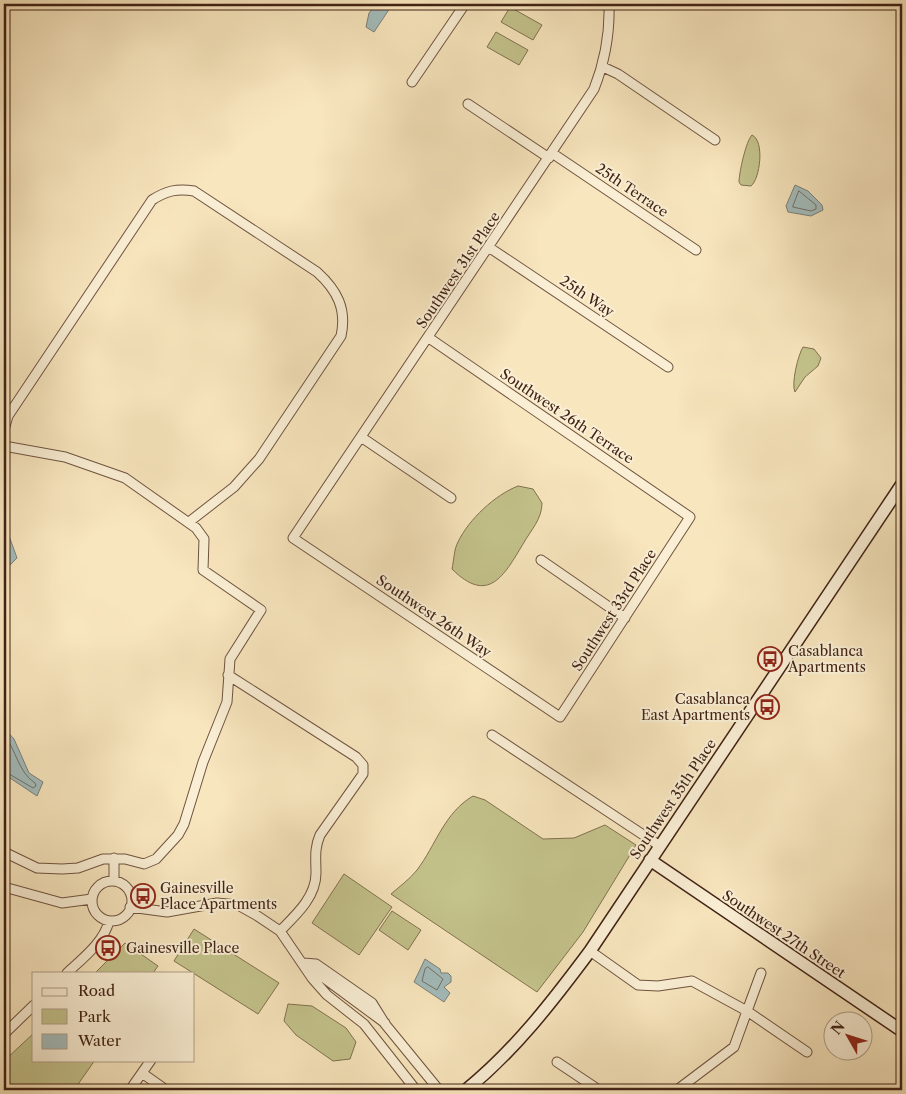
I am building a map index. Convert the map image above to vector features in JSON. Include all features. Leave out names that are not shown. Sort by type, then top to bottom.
[{"type":"street","points":[[412,82],[465,4]]},
{"type":"street","name":"Southwest 31st Place","points":[[293,538],[490,248],[594,89],[603,68],[610,30],[609,4]]},
{"type":"street","points":[[603,68],[618,74],[715,140]]},
{"type":"street","name":"25th Terrace","points":[[468,104],[696,250]]},
{"type":"street","points":[[4,430],[8,416],[152,200],[165,192],[181,189],[194,190],[317,272],[332,286],[344,322],[341,336],[260,459],[234,486],[189,522]]},
{"type":"street","name":"25th Way","points":[[490,248],[668,367]]},
{"type":"street","name":"Southwest 26th Terrace","points":[[429,338],[690,517]]},
{"type":"street","points":[[361,437],[451,498]]},
{"type":"street","points":[[4,446],[65,457],[125,478],[196,528],[204,539],[203,570],[261,610],[230,659],[227,702],[203,762],[184,824],[178,835],[156,859],[144,864],[114,858],[103,859],[78,868],[37,868],[4,852]]},
{"type":"street","name":"Southwest 35th Place","points":[[466,1090],[509,1052],[528,1031],[590,951],[902,484]]},
{"type":"street","name":"Southwest 33rd Place","points":[[560,718],[690,517]]},
{"type":"street","name":"Southwest 26th Way","points":[[293,538],[560,718]]},
{"type":"street","points":[[541,560],[625,618]]},
{"type":"street","points":[[228,675],[356,757],[362,765],[363,774],[320,835],[316,846],[316,874],[312,892],[280,932]]},
{"type":"street","points":[[492,735],[660,846]]},
{"type":"street","points":[[114,858],[114,881]]},
{"type":"street","name":"Southwest 27th Street","points":[[650,860],[902,1031]]},
{"type":"street","points":[[114,881],[126,888],[130,894],[130,907],[123,918],[109,920],[95,912],[92,899],[96,890],[101,885],[114,881]]},
{"type":"street","points":[[4,887],[62,903],[92,899]]},
{"type":"street","points":[[130,907],[167,912],[217,903],[238,905],[280,932],[312,978],[345,1010],[364,1024],[416,1090]]},
{"type":"street","points":[[68,972],[105,933],[109,920]]},
{"type":"street","points":[[590,951],[638,985],[658,986],[692,981],[747,1011],[807,1052]]},
{"type":"street","points":[[303,963],[385,1024]]},
{"type":"street","points":[[303,963],[316,964],[372,1003],[385,1024],[439,1090]]},
{"type":"street","points":[[677,1090],[687,1087],[734,1047],[761,973]]},
{"type":"street","points":[[345,1010],[354,1000]]},
{"type":"street","points":[[4,1034],[32,1007]]},
{"type":"street","points":[[130,1090],[150,1062]]},
{"type":"street","points":[[557,1062],[592,1089]]},
{"type":"street","points":[[142,1073],[166,1090]]},
{"type":"green space","points":[[510,7],[542,25],[533,40],[501,22]]},
{"type":"green space","points":[[496,32],[528,50],[519,65],[487,47]]},
{"type":"green space","points":[[752,135],[759,145],[759,168],[751,186],[741,185],[739,182],[742,165],[747,144]]},
{"type":"green space","points":[[803,347],[814,349],[821,358],[818,366],[805,377],[795,392],[796,369]]},
{"type":"green space","points":[[518,486],[533,489],[542,503],[542,509],[536,524],[509,566],[494,582],[476,585],[465,580],[452,569],[456,548],[463,533],[476,517],[500,495]]},
{"type":"green space","points":[[473,796],[485,800],[543,839],[574,838],[605,825],[636,845],[583,932],[537,992],[391,894],[417,870],[448,820],[463,803]]},
{"type":"green space","points":[[344,874],[392,907],[359,955],[312,923]]},
{"type":"green space","points":[[392,911],[421,930],[408,950],[379,930]]},
{"type":"green space","points":[[194,929],[279,983],[258,1014],[195,974],[195,972],[191,972],[174,961]]},
{"type":"green space","points":[[125,943],[158,966],[154,972],[96,972]]},
{"type":"green space","points":[[288,1004],[312,1006],[346,1028],[356,1042],[350,1059],[333,1061],[296,1035],[284,1021]]},
{"type":"green space","points":[[32,1035],[32,1062],[94,1062],[74,1090],[4,1090],[4,1061]]},
{"type":"water","points":[[376,4],[384,4],[390,8],[374,32],[366,27],[369,13]]},
{"type":"water","points":[[795,185],[808,191],[822,205],[823,210],[811,216],[788,212],[786,206]]},
{"type":"water","points":[[4,532],[9,536],[17,558],[8,567],[4,565]]},
{"type":"water","points":[[4,728],[14,739],[29,773],[43,782],[37,796],[4,774]]},
{"type":"water","points":[[425,959],[440,969],[441,973],[448,973],[451,976],[451,982],[444,987],[450,993],[444,1002],[414,982]]},
{"type":"place","name":"Casablanca Apartments","points":[[770,659]]},
{"type":"place","name":"Casablanca East Apartments","points":[[767,707]]},
{"type":"place","name":"Gainesville Place Apartments","points":[[143,896]]},
{"type":"place","name":"Gainesville Place","points":[[108,948]]}]
